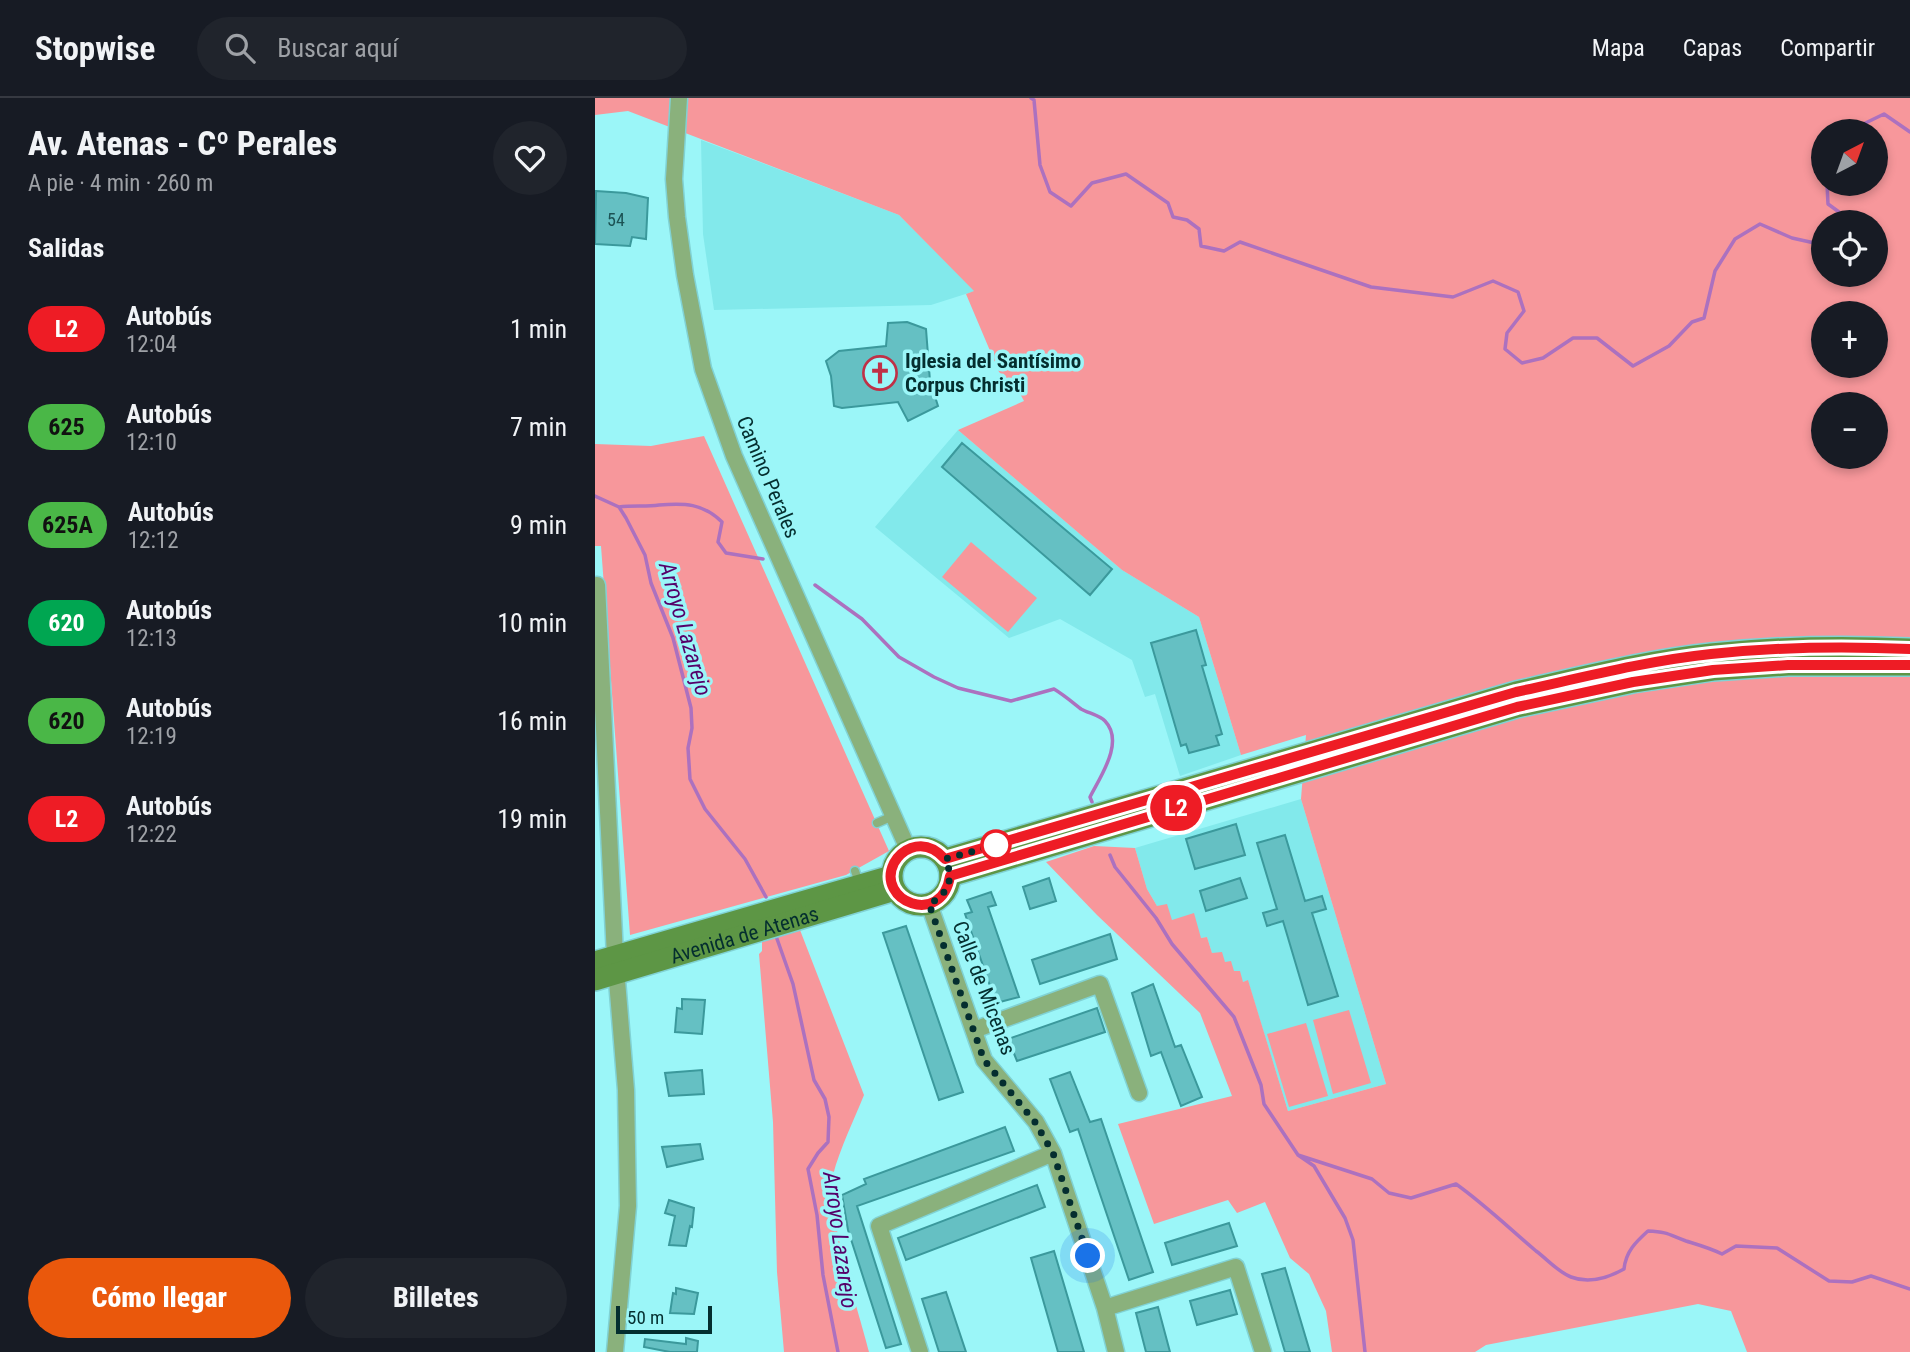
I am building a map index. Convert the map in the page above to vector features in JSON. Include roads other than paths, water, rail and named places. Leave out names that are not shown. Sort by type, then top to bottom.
[{"type":"main road","points":[[948,867],[1516,692],[1612,671],[1710,654],[1862,647],[1910,649]]},
{"type":"main road","points":[[948,867],[1517,707],[1620,685],[1713,670],[1864,664],[1910,665]]},
{"type":"main road","points":[[918,846],[938,852],[948,867],[945,893],[929,904],[906,901],[893,883],[896,860],[908,849],[918,846]]},
{"type":"main road","name":"Avenida de Atenas","points":[[595,980],[609,964],[857,878],[893,883]]},
{"type":"main road","name":"Avenida de Atenas","points":[[609,964],[893,883]]},
{"type":"street","name":"Camino Perales","points":[[680,98],[675,167],[677,218],[703,369],[734,456],[908,849]]},
{"type":"street","points":[[597,585],[609,964],[626,1090],[628,1206],[615,1352]]},
{"type":"street","name":"Calle de Micenas","points":[[929,904],[984,1060],[1035,1122],[1053,1153],[1105,1308],[1116,1352]]},
{"type":"street","points":[[974,1030],[1100,984],[1139,1093]]},
{"type":"street","points":[[920,1352],[879,1226],[1053,1153]]},
{"type":"street","points":[[1105,1308],[1237,1267],[1263,1352]]},
{"type":"lane","points":[[877,823],[893,816]]},
{"type":"waterway","points":[[1031,98],[1034,100],[1040,165],[1050,192],[1071,206],[1092,183],[1126,174],[1168,203],[1173,217],[1187,220],[1199,229],[1201,246],[1224,251],[1240,242],[1371,287],[1453,297],[1493,281],[1518,292],[1524,311],[1507,333],[1505,349],[1522,363],[1543,358],[1573,338],[1597,338],[1633,366],[1669,346],[1692,322],[1704,318],[1715,271],[1735,239],[1760,224],[1792,238],[1811,242]]},
{"type":"waterway","points":[[1874,119],[1884,114],[1910,132]]},
{"type":"waterway","points":[[1828,196],[1828,204],[1836,210]]},
{"type":"waterway","name":"Arroyo Lazarejo","points":[[595,496],[619,507],[626,518],[645,555],[651,583],[673,638],[691,708],[692,728],[688,748],[690,779],[705,809],[745,859],[766,897]]},
{"type":"waterway","points":[[619,507],[677,504],[700,508],[722,522],[718,542],[726,553],[763,559]]},
{"type":"waterway","points":[[815,585],[862,619],[899,657],[934,677],[958,688],[1011,701],[1054,689],[1081,709],[1103,719],[1111,729],[1112,749],[1090,797],[1092,802]]},
{"type":"waterway","points":[[1110,855],[1115,867],[1156,918],[1172,944],[1234,1017],[1261,1085],[1264,1104],[1298,1155],[1314,1166],[1345,1218],[1353,1240],[1365,1352]]},
{"type":"waterway","name":"Arroyo Lazarejo","points":[[776,936],[793,984],[814,1080],[825,1099],[829,1117],[828,1142],[808,1169],[817,1215],[823,1275],[838,1352]]},
{"type":"waterway","points":[[1298,1155],[1372,1179],[1389,1193],[1411,1198],[1456,1184],[1557,1269],[1578,1279],[1598,1279],[1624,1269],[1629,1252],[1648,1231],[1669,1234],[1722,1254],[1736,1246],[1777,1248],[1829,1281],[1852,1282],[1871,1276],[1910,1289]]},
{"type":"place","name":"Iglesia del Santísimo Corpus Christi","points":[[880,373]]}]
